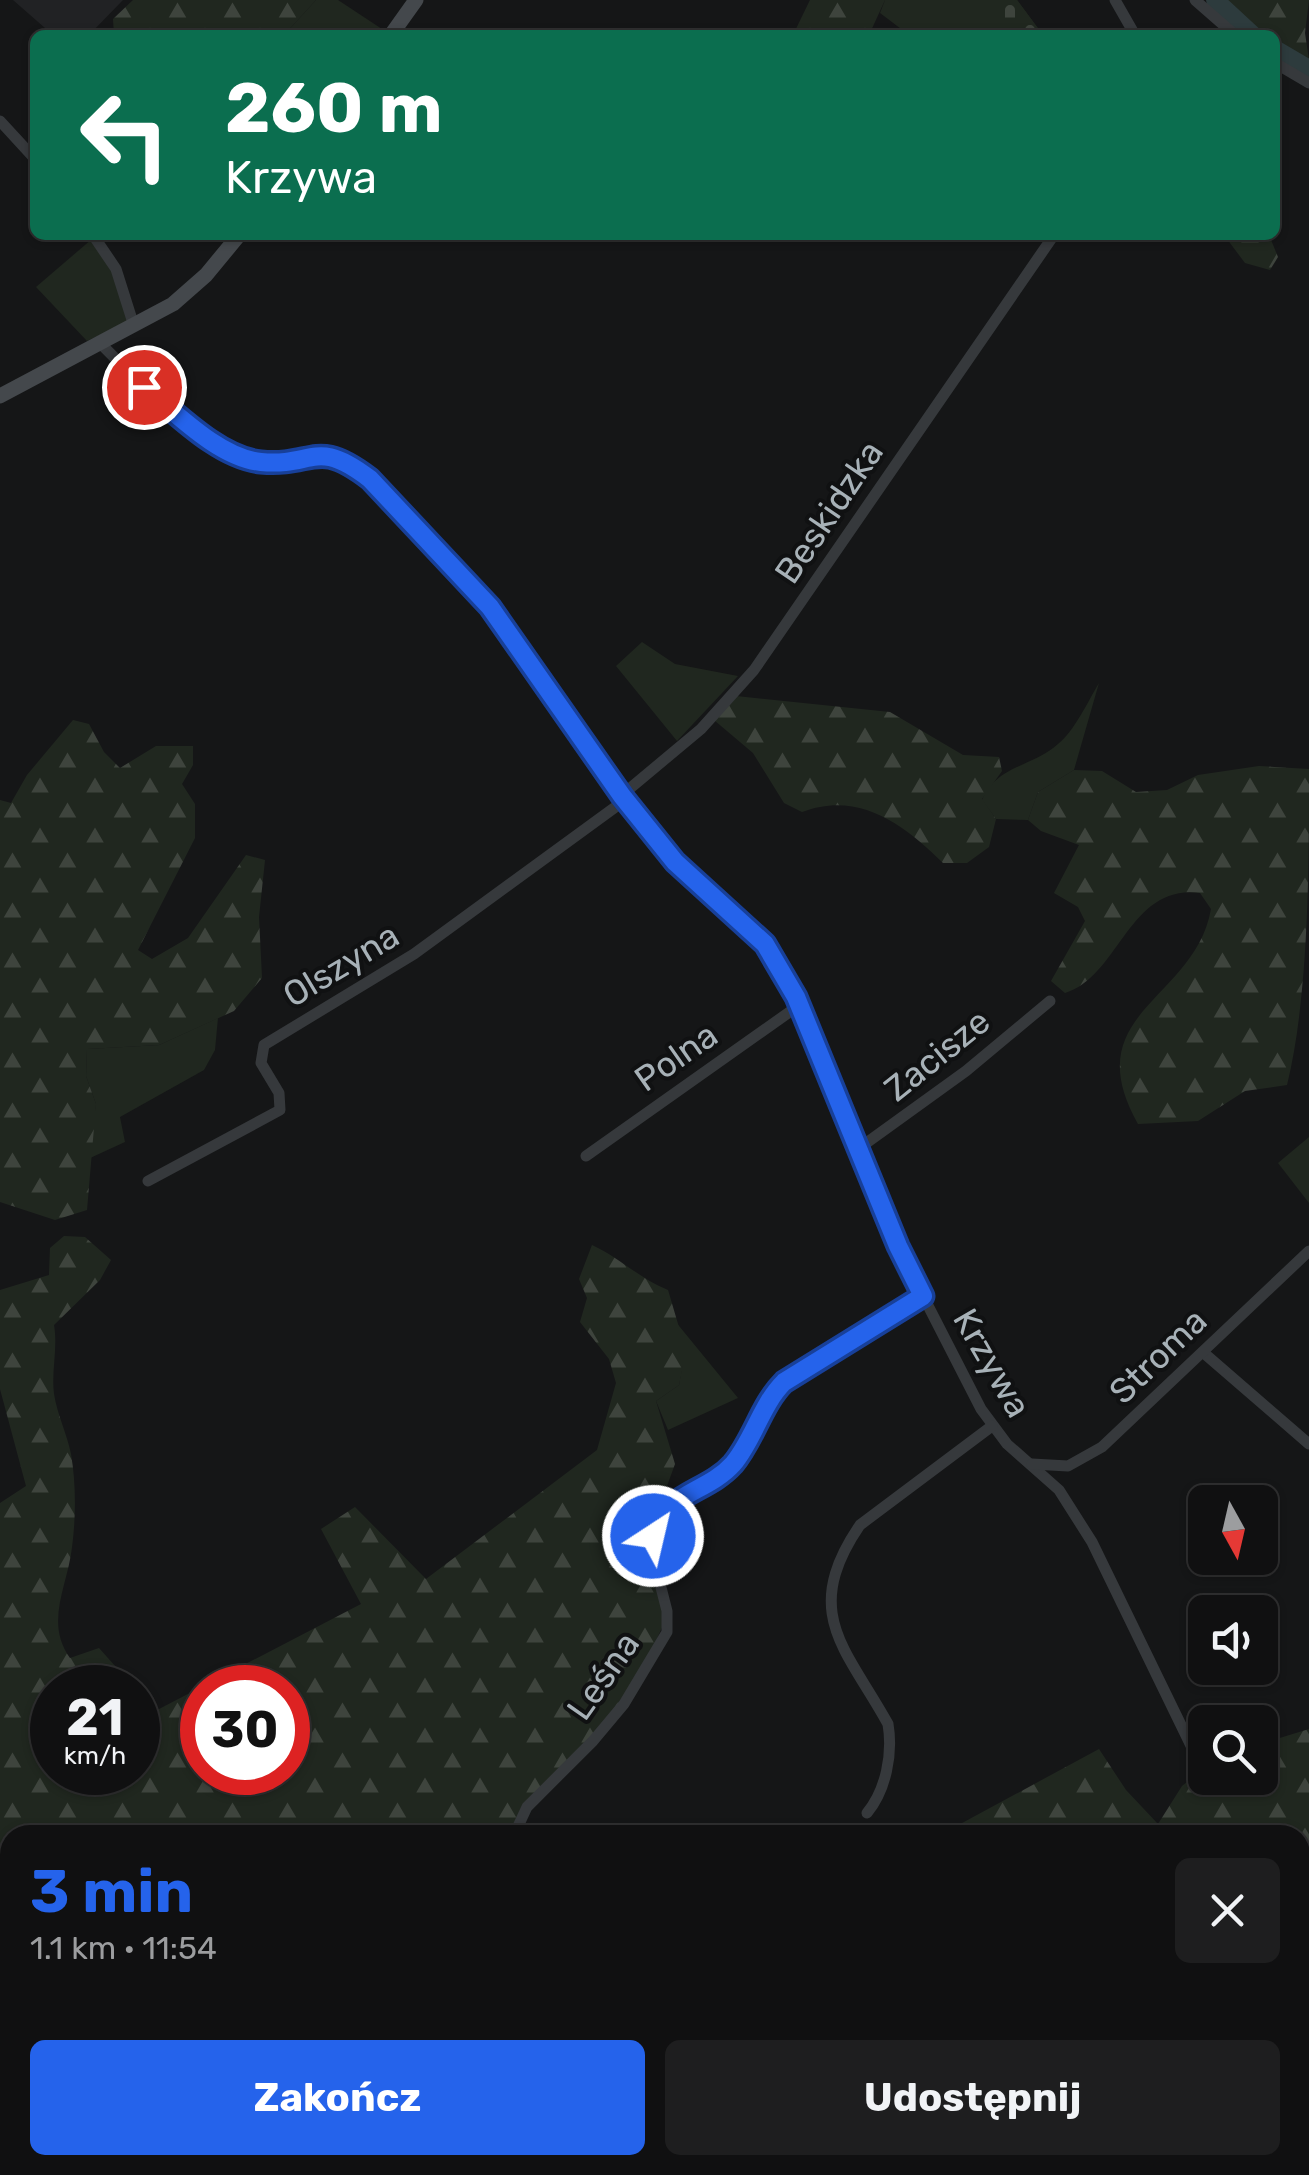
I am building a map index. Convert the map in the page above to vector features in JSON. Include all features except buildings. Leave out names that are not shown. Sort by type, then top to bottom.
[{"type":"street","points":[[395,30],[416,0]]},
{"type":"street","points":[[1115,0],[1131,30]]},
{"type":"street","points":[[1194,0],[1228,30]]},
{"type":"street","points":[[1280,66],[1309,83]]},
{"type":"street","points":[[0,121],[30,154]]},
{"type":"street","points":[[97,240],[116,269],[134,326]]},
{"type":"street","points":[[0,396],[134,326],[195,285],[235,240]]},
{"type":"street","name":"Beskidzka","points":[[624,798],[701,729],[754,670],[1051,240]]},
{"type":"street","name":"Krzywa","points":[[101,344],[192,426],[239,455],[259,462],[327,455],[349,463],[370,479],[490,607],[624,798],[675,862],[765,944],[798,1006],[923,1296],[992,1426],[1059,1490],[1092,1542],[1188,1739]]},
{"type":"street","name":"Olszyna","points":[[148,1181],[280,1110],[280,1093],[261,1063],[264,1045],[414,954],[624,798]]},
{"type":"street","name":"Zacisze","points":[[858,1149],[966,1071],[1050,1001]]},
{"type":"street","name":"Polna","points":[[586,1156],[798,1006]]},
{"type":"street","name":"Stroma","points":[[1059,1490],[1080,1462],[1102,1447],[1205,1354],[1238,1314],[1309,1251]]},
{"type":"street","name":"Leśna","points":[[519,1825],[527,1808],[593,1742],[624,1704],[667,1632],[653,1536],[664,1508],[733,1463],[774,1392],[784,1382],[923,1296]]},
{"type":"street","points":[[1205,1354],[1309,1444]]},
{"type":"street","points":[[866,1814],[878,1800],[891,1740],[888,1724],[838,1643],[830,1621],[831,1601],[848,1543],[860,1525],[992,1426]]},
{"type":"street","points":[[1030,1463],[1055,1468],[1080,1462]]},
{"type":"shaded area","points":[[13,0],[123,0],[94,30],[47,30]]},
{"type":"green space","points":[[133,0],[316,0],[289,30],[114,30],[113,19]]},
{"type":"green space","points":[[316,0],[338,0],[383,30],[289,30]]},
{"type":"green space","points":[[810,0],[885,0],[871,30],[795,30]]},
{"type":"green space","points":[[885,0],[1017,0],[1039,30],[902,30],[880,13]]},
{"type":"green space","points":[[1008,0],[1017,0],[1039,30],[1006,30],[989,17]]},
{"type":"green space","points":[[1224,0],[1309,0],[1305,33],[1309,60],[1280,42],[1280,30],[1257,28]]},
{"type":"green space","points":[[93,240],[112,272],[128,322],[87,341],[36,287]]},
{"type":"green space","points":[[1228,240],[1271,240],[1278,257],[1270,270],[1245,263]]},
{"type":"green space","points":[[642,642],[675,664],[738,676],[677,741],[616,666]]},
{"type":"green space","points":[[1099,683],[1074,770],[1038,792],[1028,820],[996,819],[982,800],[989,788],[1006,773],[1048,752],[1064,738]]},
{"type":"green space","points":[[736,696],[890,712],[963,755],[999,757],[1002,771],[982,799],[996,819],[989,847],[967,863],[943,863],[897,824],[862,808],[823,806],[802,812],[784,803],[753,753],[714,720]]},
{"type":"green space","points":[[73,720],[89,724],[104,752],[120,768],[156,746],[193,746],[193,765],[182,784],[195,804],[195,838],[138,950],[152,959],[188,938],[246,855],[265,860],[259,917],[262,978],[234,1011],[159,1045],[87,1049],[86,1076],[96,1104],[87,1210],[55,1220],[0,1202],[0,800],[11,803],[27,775]]},
{"type":"green space","points":[[1259,766],[1309,769],[1304,972],[1287,1085],[1245,1091],[1198,1121],[1138,1124],[1122,1086],[1121,1056],[1129,1031],[1184,966],[1201,940],[1211,909],[1200,893],[1176,894],[1157,902],[1140,916],[1099,969],[1083,984],[1065,993],[1051,981],[1085,921],[1078,907],[1054,893],[1079,845],[1041,831],[1028,820],[1038,792],[1074,770],[1102,771],[1136,792],[1167,790],[1198,775]]},
{"type":"green space","points":[[218,1018],[215,1050],[204,1070],[120,1117],[125,1142],[88,1159],[96,1104],[86,1076],[87,1049],[159,1045]]},
{"type":"green space","points":[[1309,1137],[1309,1203],[1278,1163]]},
{"type":"green space","points":[[64,1236],[85,1237],[111,1260],[100,1280],[54,1325],[53,1377],[57,1409],[71,1454],[75,1500],[59,1631],[70,1658],[99,1648],[114,1665],[30,1665],[30,1795],[160,1795],[160,1709],[180,1698],[180,1795],[310,1795],[310,1665],[244,1665],[361,1604],[321,1529],[355,1507],[426,1579],[597,1450],[616,1383],[609,1359],[580,1322],[587,1298],[579,1279],[592,1245],[668,1290],[686,1351],[679,1385],[656,1401],[675,1464],[649,1535],[664,1623],[644,1667],[602,1726],[524,1804],[513,1825],[0,1825],[0,1503],[26,1486],[0,1389],[0,1290],[49,1275],[50,1248]]},
{"type":"green space","points":[[675,1321],[738,1398],[668,1430],[656,1401],[679,1385],[685,1351]]},
{"type":"green space","points":[[1309,1729],[1309,1825],[958,1825],[1099,1749],[1126,1790],[1158,1824],[1188,1781],[1188,1795],[1278,1795],[1278,1738]]},
{"type":"waterway","points":[[1215,0],[1248,30]]},
{"type":"waterway","points":[[1280,52],[1309,69]]},
{"type":"route","points":[[144,387],[192,426],[239,455],[259,462],[327,455],[349,463],[370,479],[490,607],[625,800],[696,884],[752,929],[796,997],[845,1122],[923,1296],[784,1382],[774,1392],[733,1463],[664,1508],[653,1536]]}]
